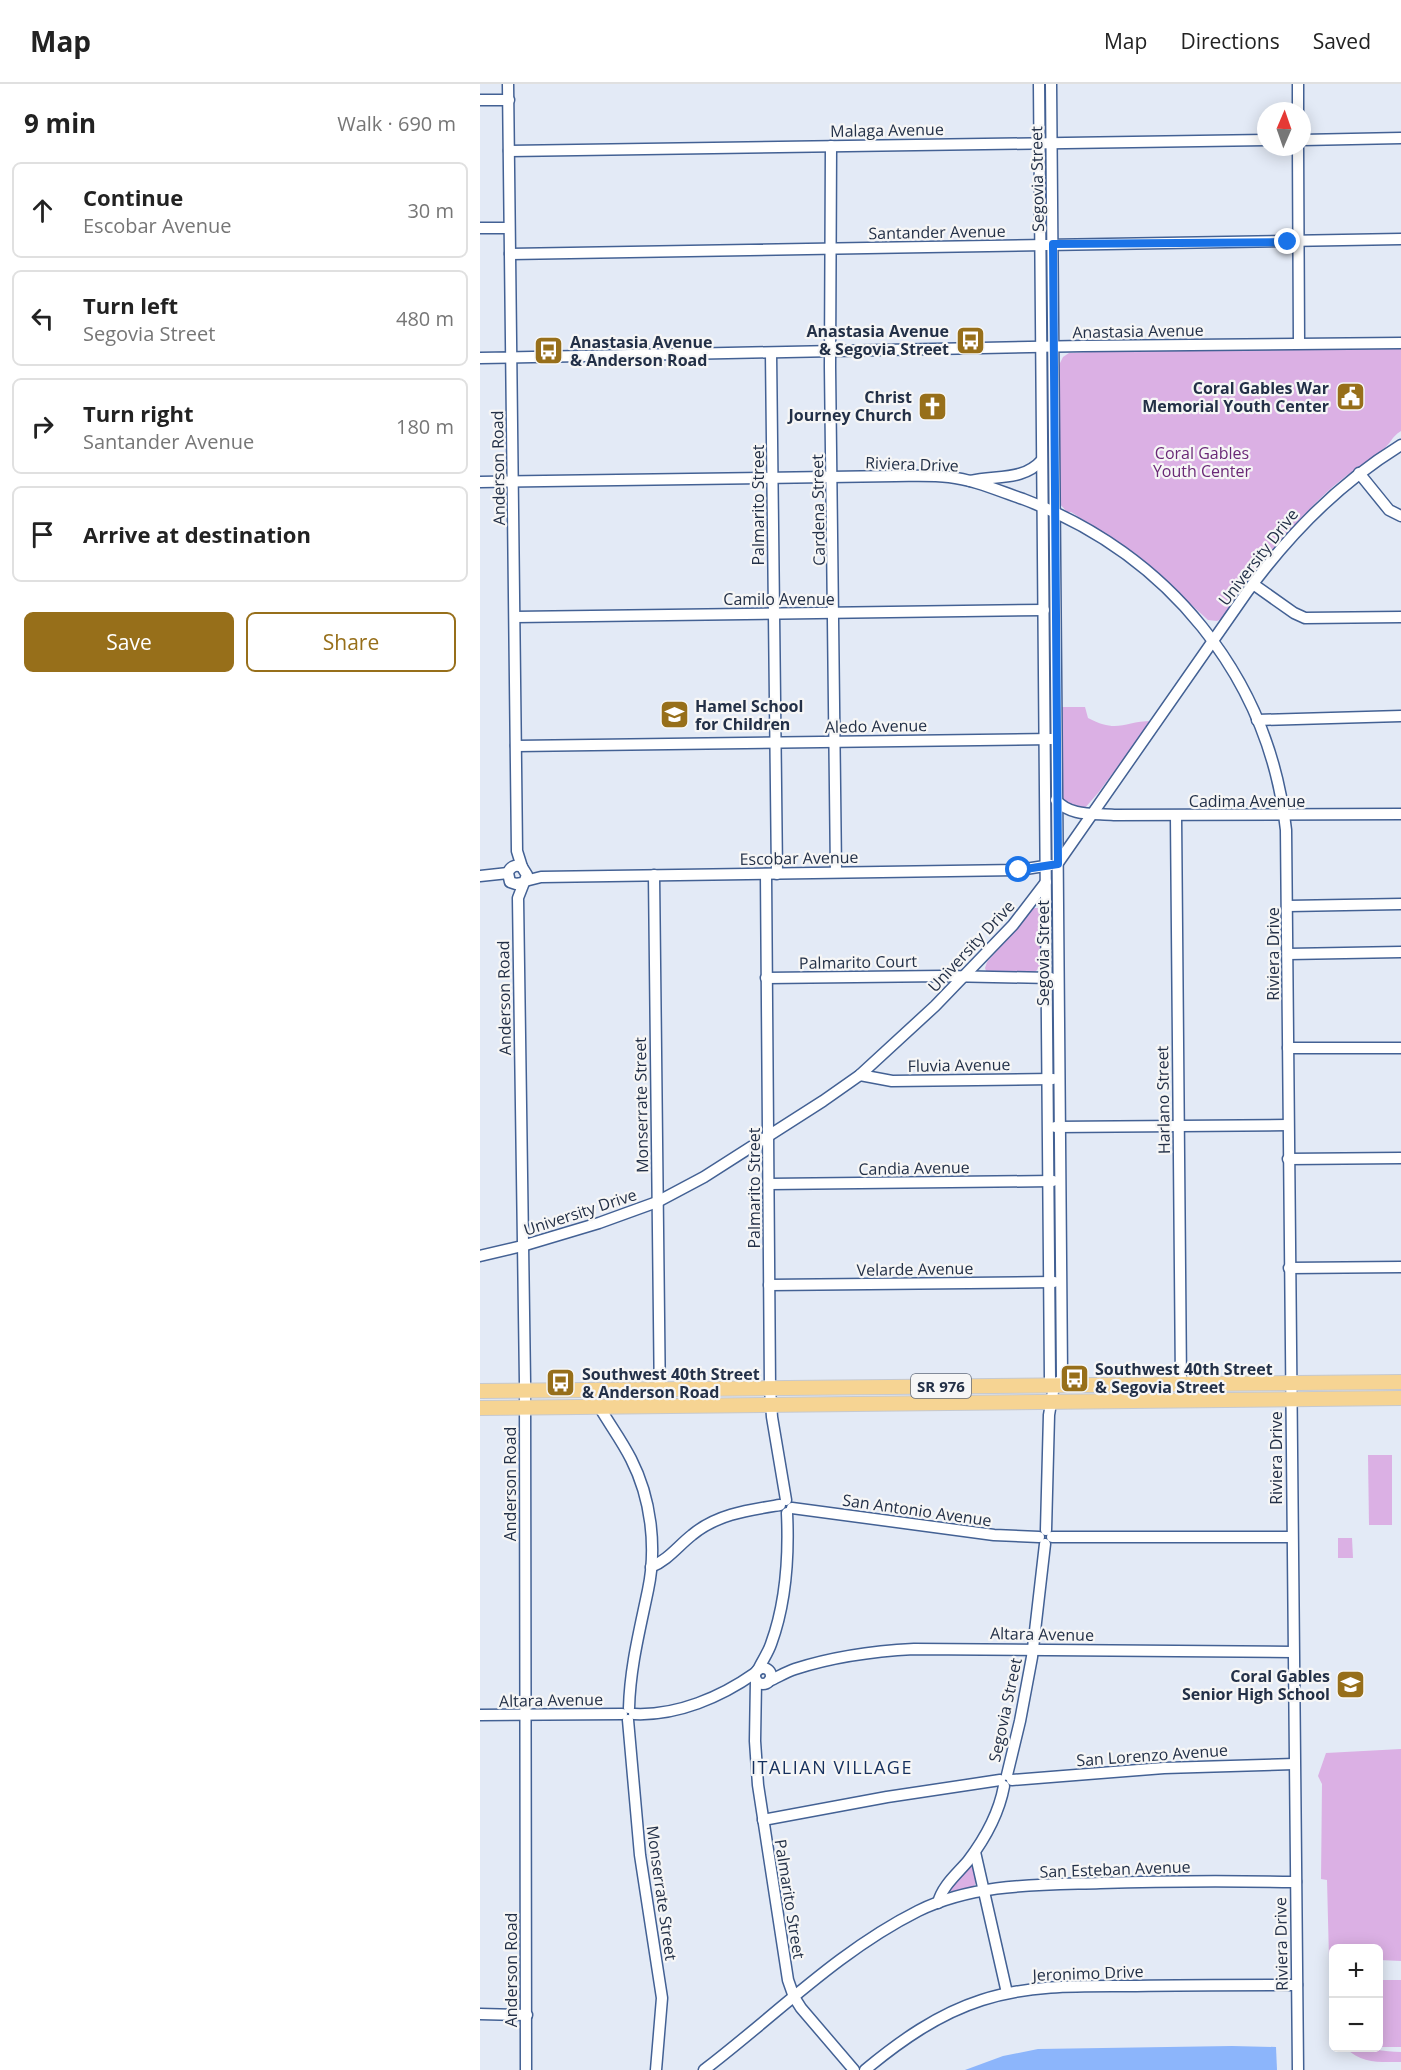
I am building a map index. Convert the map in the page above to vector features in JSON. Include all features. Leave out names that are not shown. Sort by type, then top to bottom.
[{"type":"main road","name":"SR 976","points":[[480,1391],[1401,1382]]},
{"type":"main road","name":"SR 976","points":[[480,1408],[1401,1398]]},
{"type":"street","name":"Anderson Road","points":[[508,84],[525,1391],[526,2070]]},
{"type":"street","name":"Segovia Street","points":[[975,1852],[994,1815],[1006,1780],[1020,1721],[1033,1649],[1045,1537],[1051,1403],[1054,1386],[1062,1379],[1055,1282],[1053,1079],[1046,978],[1046,867],[1051,739],[1054,512],[1040,245],[1039,84]]},
{"type":"street","name":"Segovia Street","points":[[1051,84],[1053,244],[1042,460],[1044,610],[1058,864],[1058,978],[1053,1079]]},
{"type":"street","points":[[1298,84],[1298,102]]},
{"type":"street","points":[[480,100],[509,100]]},
{"type":"street","points":[[1311,140],[1401,138]]},
{"type":"street","name":"Malaga Avenue","points":[[509,151],[1257,140]]},
{"type":"street","name":"Cardena Street","points":[[831,146],[833,742],[836,872]]},
{"type":"street","points":[[1298,156],[1299,344]]},
{"type":"street","points":[[480,228],[509,228]]},
{"type":"street","name":"Santander Avenue","points":[[510,255],[1401,239]]},
{"type":"street","name":"Anastasia Avenue","points":[[480,358],[1401,343]]},
{"type":"street","name":"Palmarito Street","points":[[771,353],[775,742],[772,874],[766,978],[770,1389],[786,1507],[786,1574],[780,1612],[756,1710],[756,1770],[785,1968],[794,1997],[854,2070]]},
{"type":"street","name":"University Drive","points":[[480,1256],[598,1223],[657,1202],[704,1177],[768,1137],[860,1075],[964,976],[1022,915],[1253,584],[1300,526],[1335,492],[1401,445]]},
{"type":"street","points":[[970,481],[1026,474],[1042,460]]},
{"type":"street","points":[[1359,473],[1389,510],[1401,516]]},
{"type":"street","name":"Riviera Drive","points":[[480,482],[929,476],[970,481],[1043,507],[1116,546],[1147,570],[1184,605],[1214,642],[1240,684],[1257,720],[1277,778],[1284,816],[1288,906],[1288,1159],[1298,2070]]},
{"type":"street","points":[[1253,584],[1294,613],[1305,618],[1401,617]]},
{"type":"street","name":"Camilo Avenue","points":[[515,617],[1044,610]]},
{"type":"street","points":[[1257,720],[1401,716]]},
{"type":"street","name":"Aledo Avenue","points":[[516,746],[1051,739]]},
{"type":"street","name":"Cadima Avenue","points":[[1056,800],[1069,810],[1093,813],[1176,816],[1401,814]]},
{"type":"street","name":"Harlano Street","points":[[1176,816],[1180,1384]]},
{"type":"street","name":"Escobar Avenue","points":[[517,876],[1019,870],[1058,864]]},
{"type":"street","name":"Monserrate Street","points":[[654,874],[660,1407]]},
{"type":"street","points":[[480,876],[517,876]]},
{"type":"street","points":[[1288,906],[1401,904]]},
{"type":"street","points":[[1288,954],[1401,952]]},
{"type":"street","name":"Palmarito Court","points":[[766,978],[964,976],[1058,978]]},
{"type":"street","points":[[1288,1048],[1401,1048]]},
{"type":"street","name":"Fluvia Avenue","points":[[860,1075],[892,1081],[1053,1079]]},
{"type":"street","points":[[1054,1127],[1288,1125]]},
{"type":"street","points":[[1288,1159],[1401,1158]]},
{"type":"street","name":"Candia Avenue","points":[[769,1184],[1054,1181]]},
{"type":"street","points":[[1289,1268],[1401,1267]]},
{"type":"street","name":"Velarde Avenue","points":[[769,1285],[1055,1282]]},
{"type":"street","name":"Monserrate Street","points":[[600,1408],[631,1458],[643,1488],[650,1524],[651,1567],[634,1654],[628,1714],[640,1855],[662,1998],[656,2070]]},
{"type":"street","name":"San Antonio Avenue","points":[[651,1567],[667,1558],[694,1533],[714,1521],[744,1511],[786,1507],[994,1536],[1292,1537]]},
{"type":"street","name":"Altara Avenue","points":[[480,1715],[657,1713],[683,1707],[763,1677],[835,1660],[905,1650],[937,1648],[1293,1652]]},
{"type":"street","name":"San Lorenzo Avenue","points":[[763,1820],[887,1797],[1006,1780],[1164,1768],[1294,1764]]},
{"type":"street","points":[[975,1852],[1007,1993]]},
{"type":"street","points":[[938,1903],[942,1892],[975,1852]]},
{"type":"street","name":"San Esteban Avenue","points":[[704,2070],[848,1953],[918,1911],[938,1903],[984,1890],[1153,1881],[1296,1882]]},
{"type":"street","name":"Jeronimo Drive","points":[[865,2070],[899,2043],[934,2021],[979,2001],[1007,1993],[1065,1986],[1297,1985]]},
{"type":"street","points":[[480,2014],[527,2015]]},
{"type":"green space","name":"Coral Gables Youth Center","points":[[1401,348],[1401,431],[1385,448],[1340,481],[1312,506],[1271,553],[1221,619],[1217,621],[1208,620],[1136,554],[1071,512],[1067,512],[1059,503],[1058,367],[1063,357],[1069,353]]},
{"type":"green space","points":[[1060,707],[1085,707],[1088,718],[1107,725],[1121,726],[1152,721],[1084,809],[1071,806],[1061,797]]},
{"type":"green space","points":[[1034,908],[1038,908],[1042,913],[1041,966],[1035,972],[986,971],[987,962]]},
{"type":"green space","points":[[1368,1455],[1392,1455],[1392,1525],[1369,1525]]},
{"type":"green space","points":[[1338,1538],[1352,1538],[1353,1558],[1338,1558]]},
{"type":"green space","points":[[1401,1749],[1401,1961],[1383,1960],[1383,1944],[1329,1944],[1329,1959],[1327,1880],[1321,1879],[1322,1784],[1318,1776],[1326,1753]]},
{"type":"green space","points":[[970,1865],[974,1867],[976,1875],[973,1888],[951,1891],[951,1887]]},
{"type":"green space","points":[[1383,1980],[1401,1980],[1401,2047],[1383,2047]]},
{"type":"green space","points":[[1383,2051],[1401,2052],[1401,2062],[1378,2062],[1358,2057],[1352,2053]]},
{"type":"water","points":[[1276,2047],[1277,2070],[965,2070],[1003,2056],[1038,2049]]},
{"type":"place","name":"Anastasia Avenue & Segovia Street","points":[[970,340]]},
{"type":"place","name":"Anastasia Avenue & Anderson Road","points":[[549,351]]},
{"type":"place","name":"Coral Gables War Memorial Youth Center","points":[[1350,397]]},
{"type":"place","name":"Christ Journey Church","points":[[933,406]]},
{"type":"place","name":"Hamel School for Children","points":[[674,715]]},
{"type":"place","name":"Southwest 40th Street & Segovia Street","points":[[1074,1378]]},
{"type":"place","name":"Southwest 40th Street & Anderson Road","points":[[561,1383]]},
{"type":"place","name":"Coral Gables Senior High School","points":[[1351,1685]]},
{"type":"district","name":"ITALIAN VILLAGE","points":[[832,1767]]},
{"type":"route","points":[[1019,870],[1058,864],[1053,244],[1288,242]]}]
